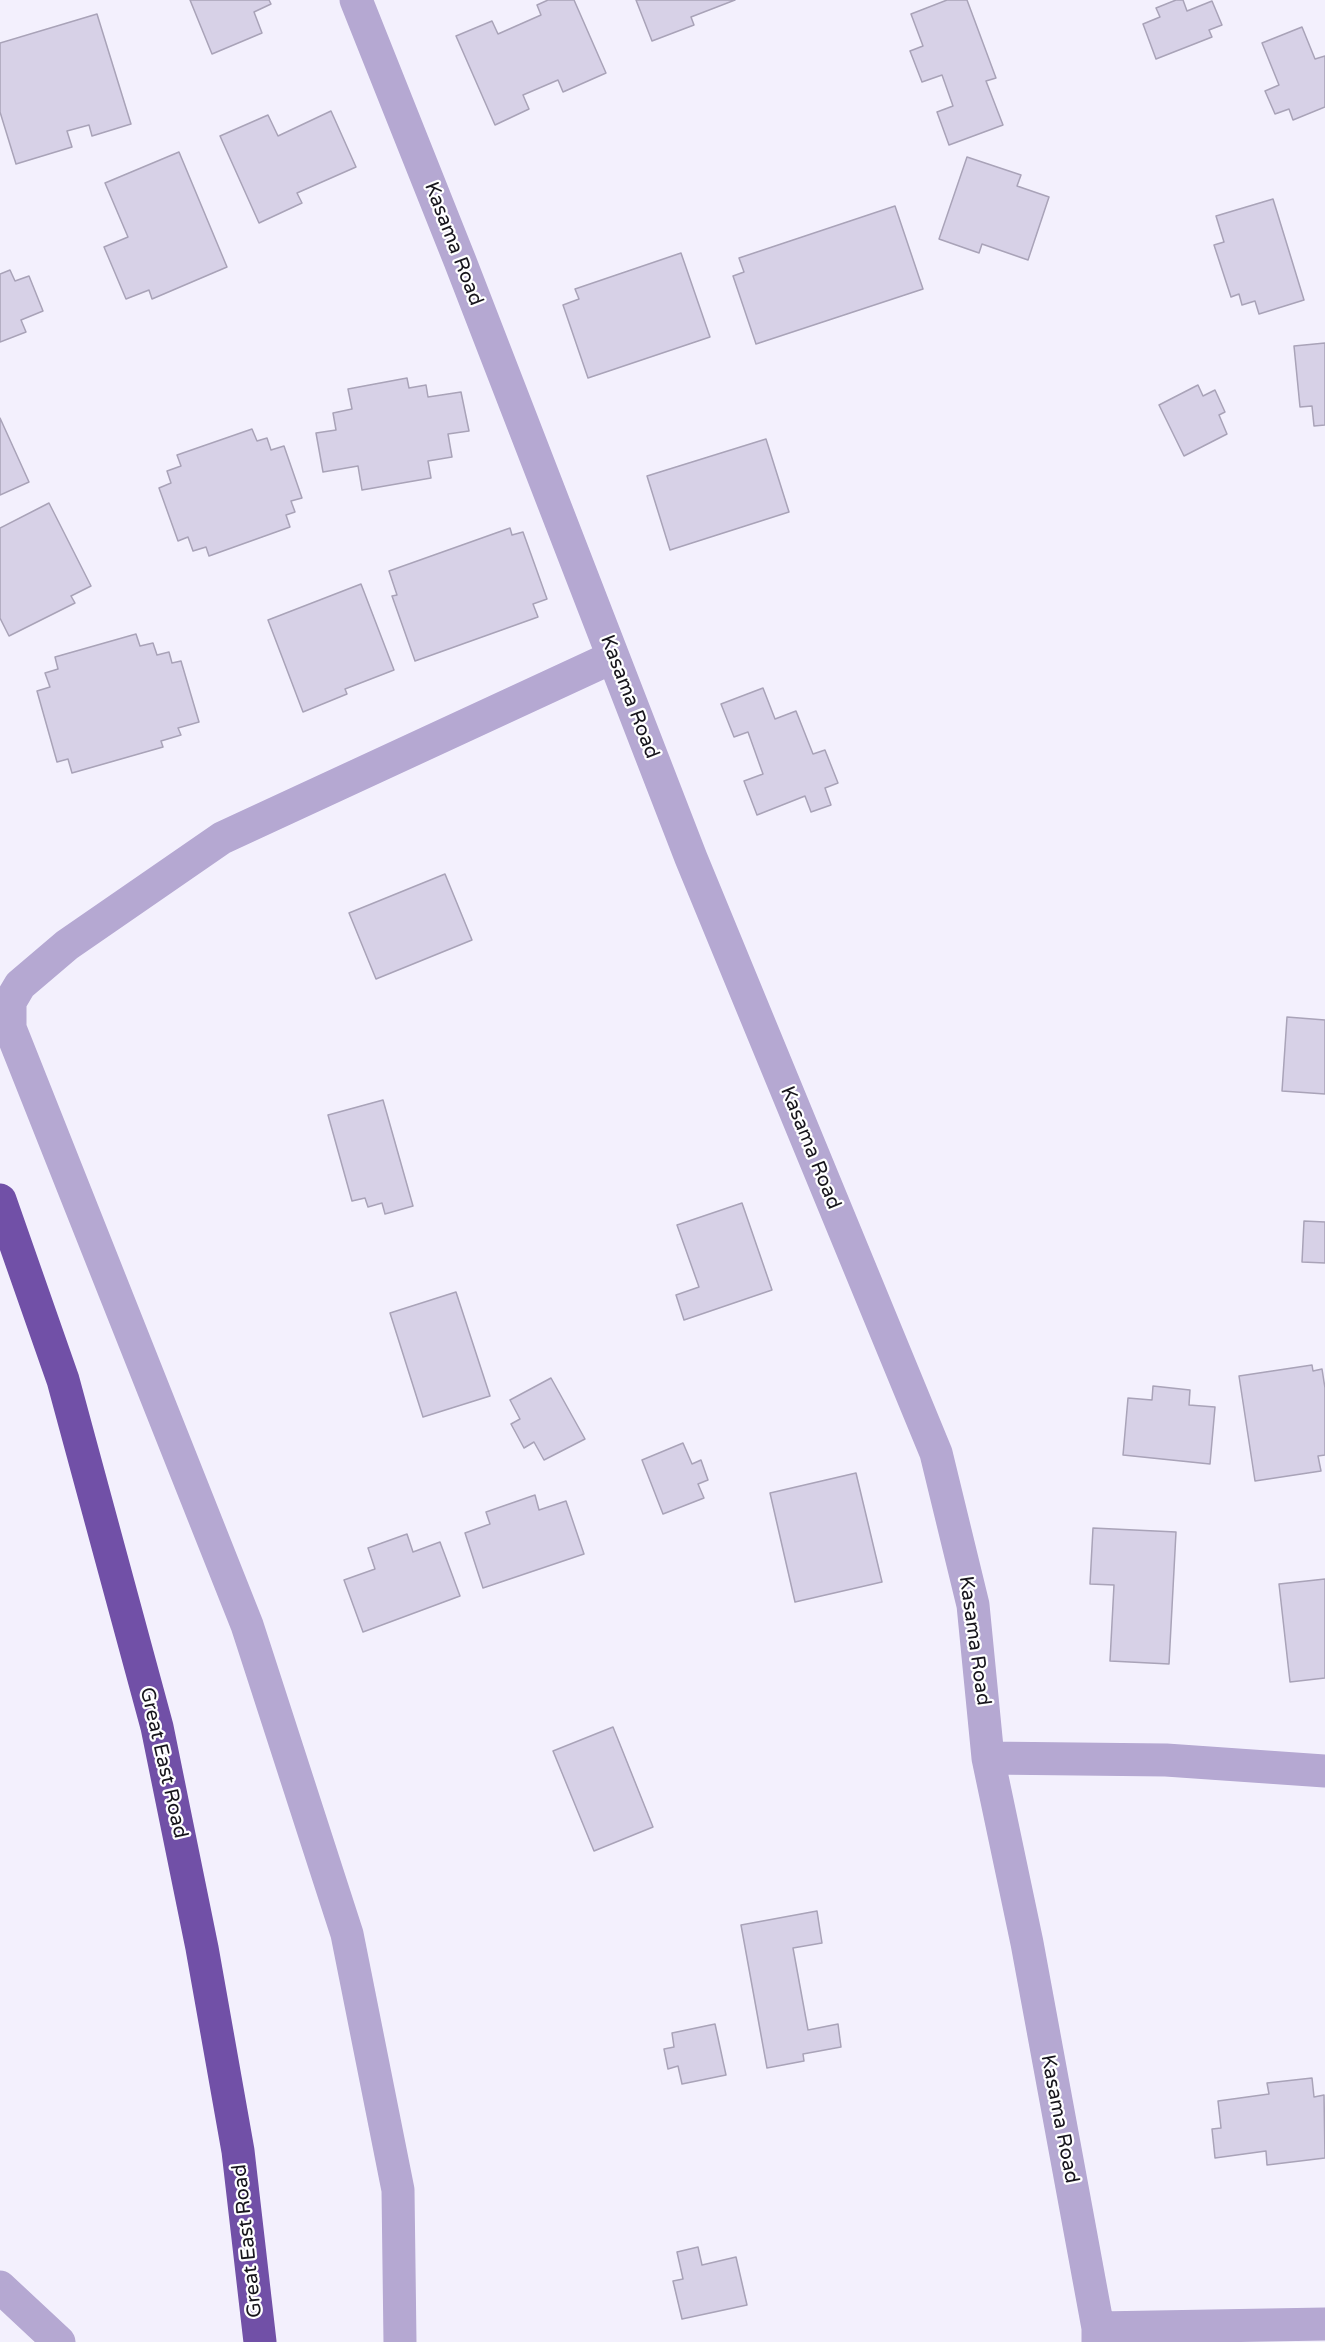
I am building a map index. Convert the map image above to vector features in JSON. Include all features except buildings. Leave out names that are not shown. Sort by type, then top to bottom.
[{"type":"highway","name":"Great East Road","points":[[0,1200],[63,1380],[157,1727],[202,1948],[238,2151],[260,2342]]},
{"type":"street","name":"Kasama Road","points":[[356,0],[460,261],[691,858],[936,1453],[973,1605],[988,1758],[1027,1943],[1098,2335]]},
{"type":"street","points":[[400,2342],[398,2190],[347,1935],[247,1625],[10,1028],[10,1002],[20,985],[67,945],[222,838],[613,657]]},
{"type":"street","points":[[988,1758],[1166,1760],[1325,1771]]},
{"type":"street","points":[[0,2287],[58,2342]]},
{"type":"street","points":[[1098,2335],[1325,2324]]}]
